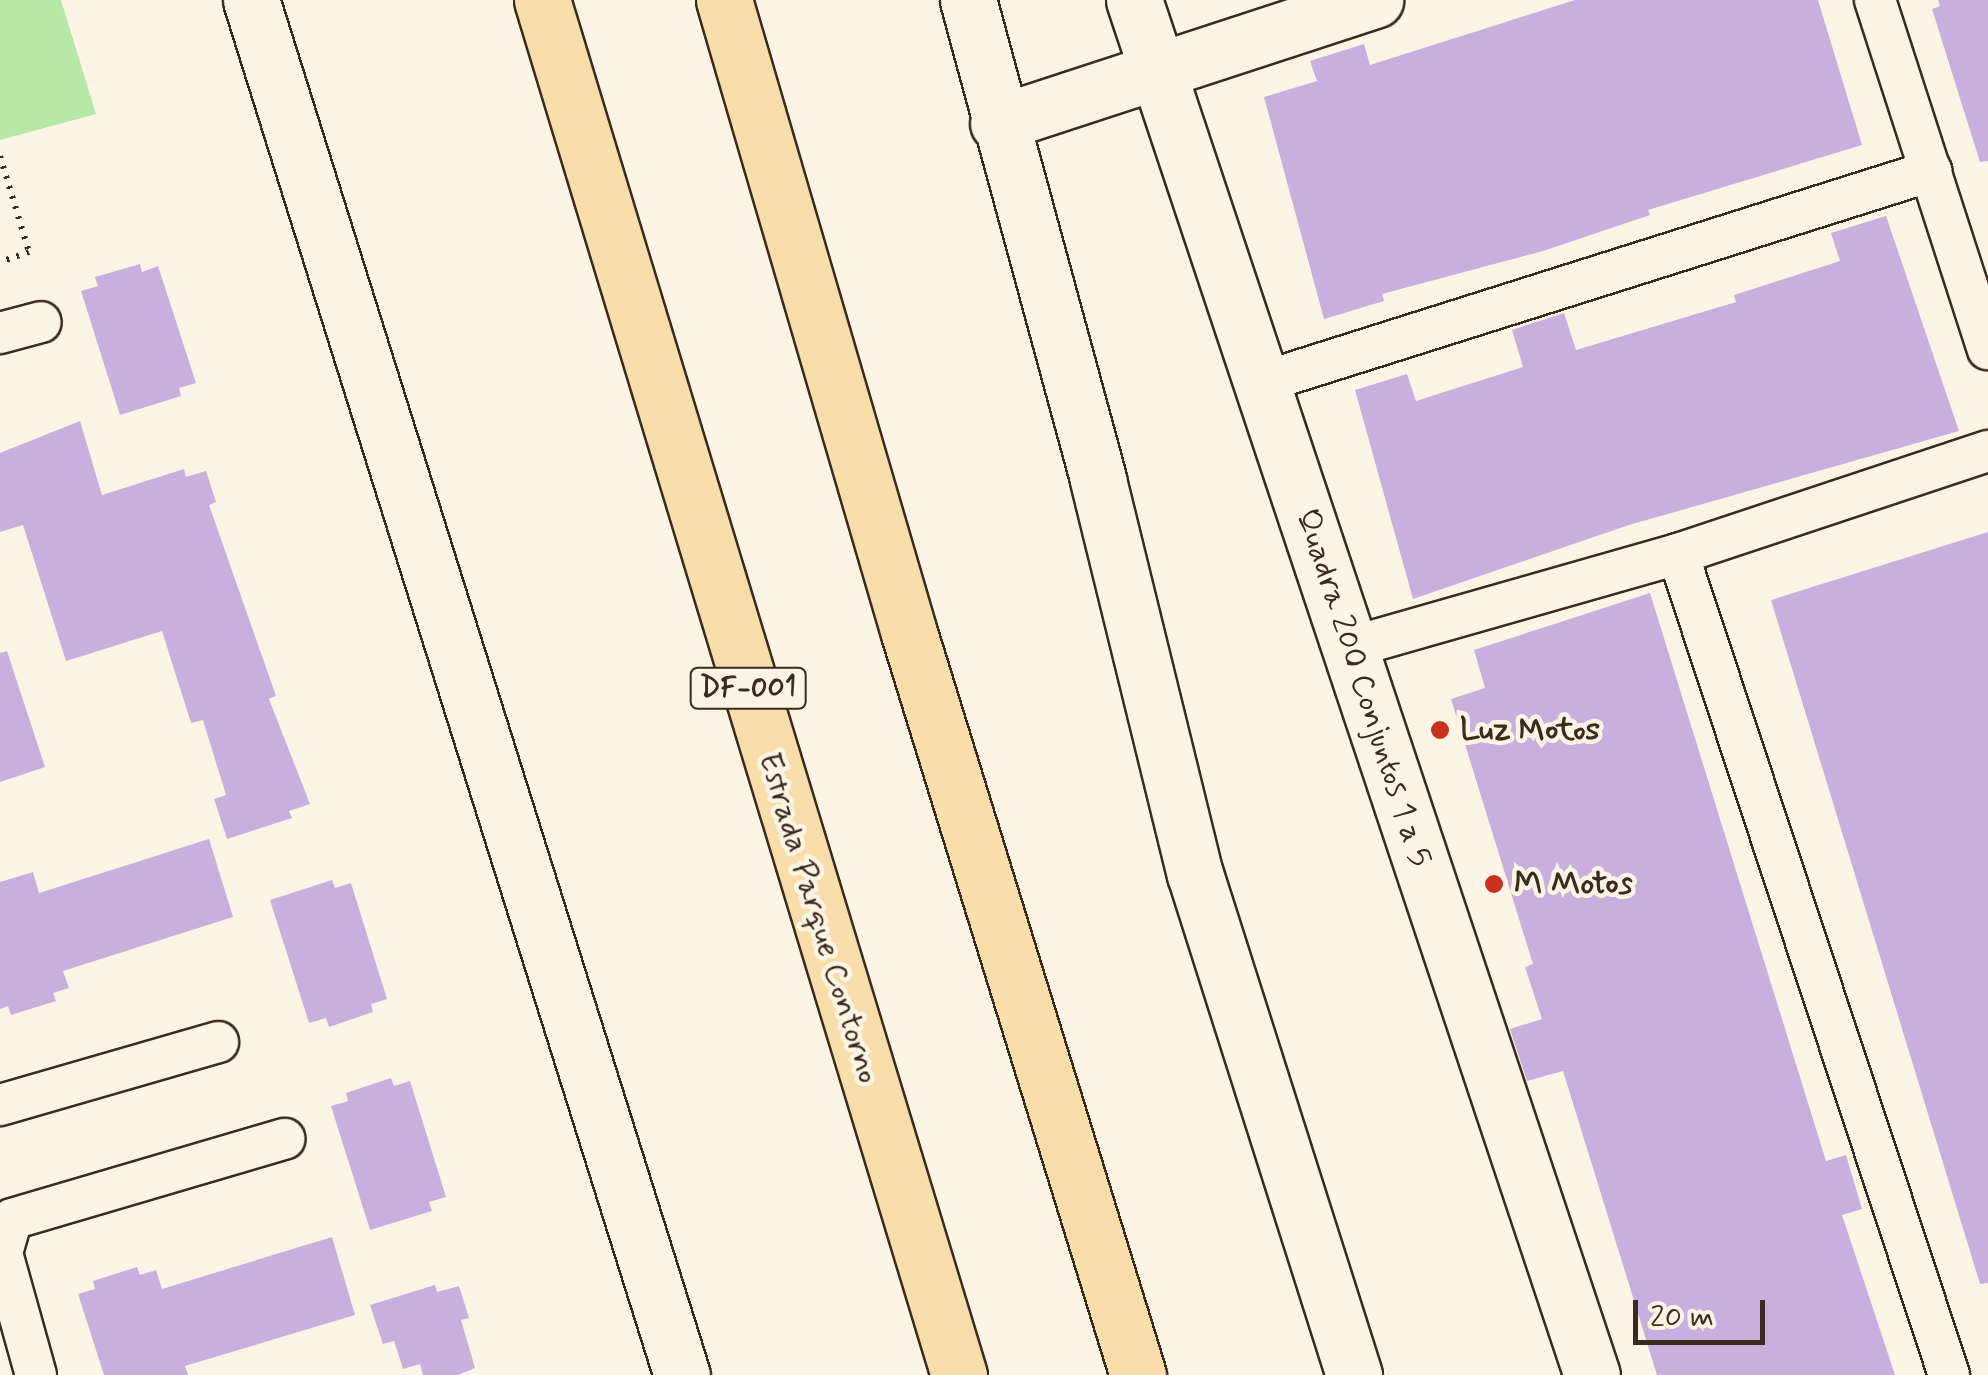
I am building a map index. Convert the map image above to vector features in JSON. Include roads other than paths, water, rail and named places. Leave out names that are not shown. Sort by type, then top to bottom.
[{"type":"highway","name":"Estrada Parque Contorno","points":[[542,0],[960,1375]]},
{"type":"highway","points":[[724,0],[904,614],[1138,1375]]},
{"type":"main road","points":[[251,0],[682,1375]]},
{"type":"main road","points":[[968,0],[998,123],[1098,480],[1194,874],[1354,1375]]},
{"type":"main road","name":"Quadra 200 Conjuntos 1 a 5","points":[[1134,0],[1592,1375]]},
{"type":"main road","points":[[998,123],[1156,67],[1374,0]]},
{"type":"street","points":[[1875,0],[1988,350]]},
{"type":"street","points":[[1263,382],[1931,171]]},
{"type":"street","points":[[0,334],[40,322]]},
{"type":"street","points":[[1348,648],[1678,554],[1988,451]]},
{"type":"street","points":[[1678,554],[1949,1375]]},
{"type":"street","points":[[0,1104],[218,1042]]},
{"type":"street","points":[[36,1375],[2,1253],[12,1219],[284,1139]]},
{"type":"place","name":"Luz Motos","points":[[1440,730]]},
{"type":"place","name":"M Motos","points":[[1494,884]]}]
